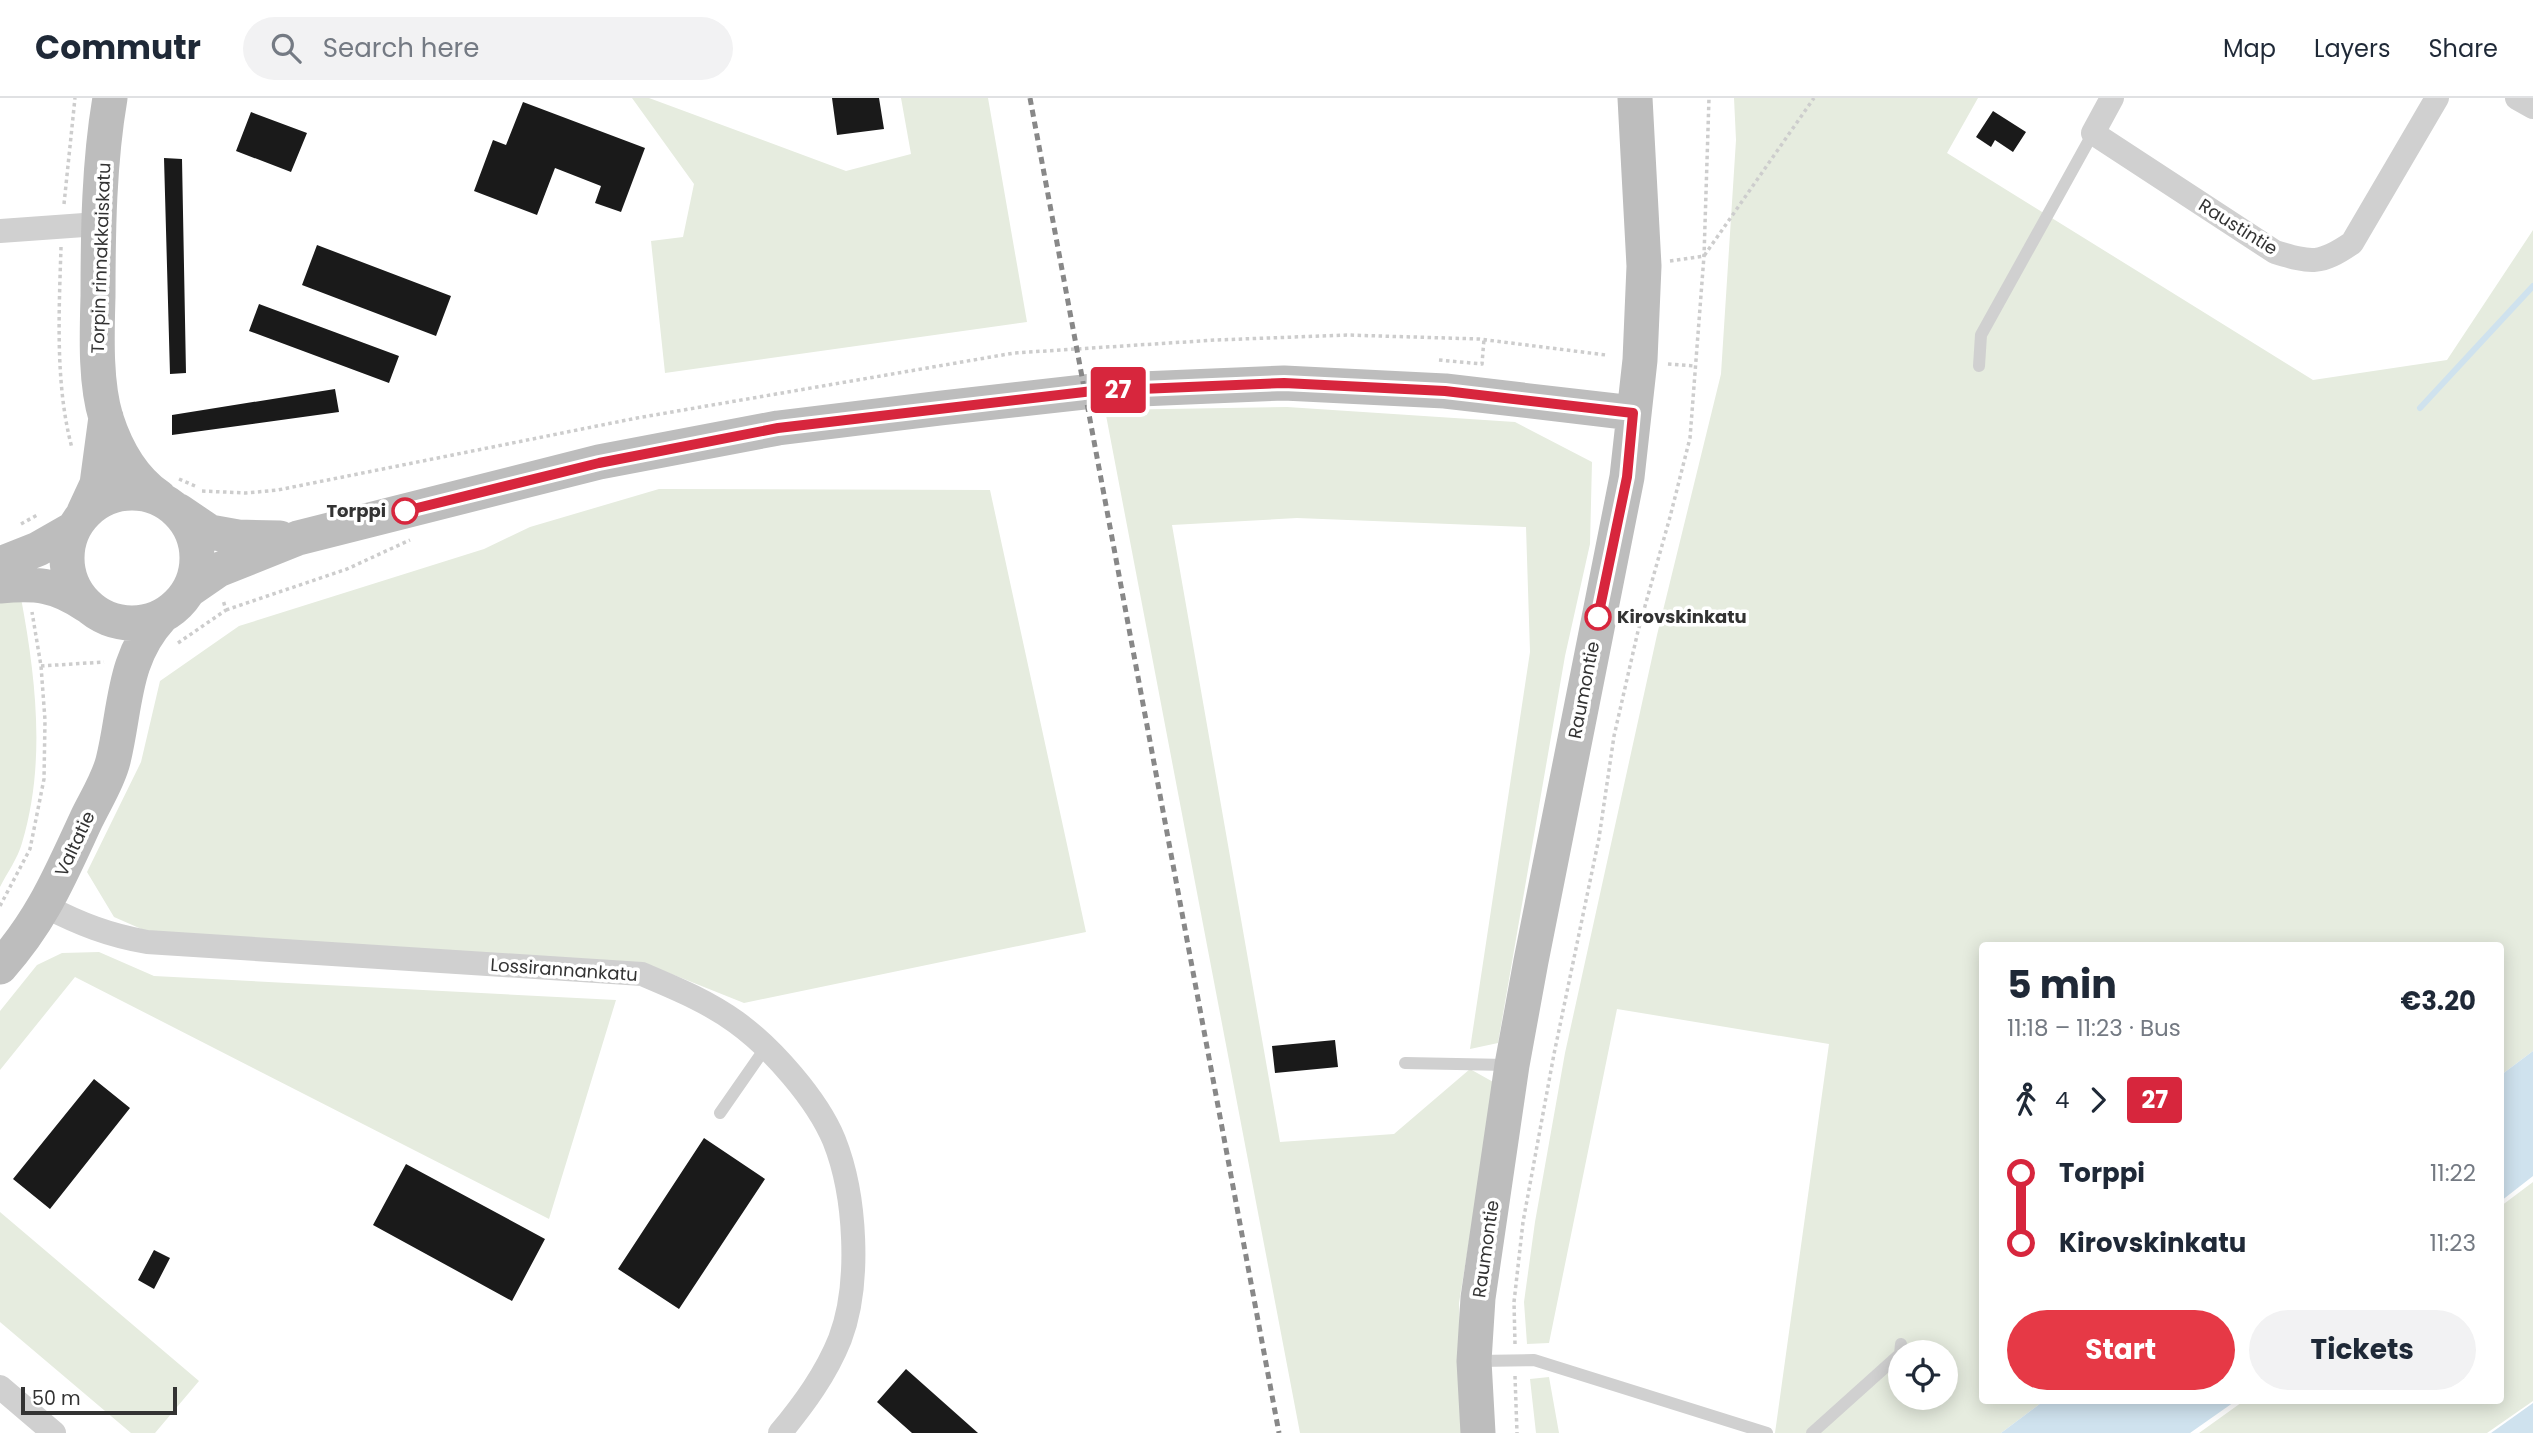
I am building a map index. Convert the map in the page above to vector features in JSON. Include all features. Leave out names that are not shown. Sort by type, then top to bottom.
[{"type":"street","name":"Torpin rinnakkaiskatu","points":[[110,98],[98,224],[97,359],[106,417],[122,455],[143,486],[171,496]]},
{"type":"street","points":[[0,586],[27,583],[68,592],[94,611],[122,623],[142,623],[161,617],[177,605],[189,590],[218,570],[298,538],[599,463],[778,428],[1093,391],[1284,383],[1445,391],[1633,413],[1640,360],[1644,266],[1635,98]]},
{"type":"street","points":[[2093,133],[2112,98]]},
{"type":"street","name":"Raustintie","points":[[2093,133],[2275,252],[2305,261],[2330,258],[2352,243],[2437,98]]},
{"type":"street","points":[[2517,98],[2533,107]]},
{"type":"street","points":[[0,231],[98,224]]},
{"type":"street","name":"Raumontie","points":[[1478,1433],[1474,1361],[1478,1298],[1512,1065],[1627,477],[1633,413]]},
{"type":"street","name":"Torpin rinnakkaiskatu","points":[[78,520],[97,484],[106,417]]},
{"type":"street","points":[[0,564],[38,549],[100,500],[119,493],[139,492],[171,496],[210,532],[239,537],[298,538]]},
{"type":"street","points":[[171,496],[190,527],[197,548],[197,569],[189,590]]},
{"type":"street","points":[[78,520],[67,549],[67,569],[74,588],[94,611]]},
{"type":"street","name":"Valtatie","points":[[0,967],[24,940],[45,906],[113,764],[126,660],[111,630],[94,611]]},
{"type":"street","name":"Valtatie","points":[[126,660],[161,617]]},
{"type":"street","name":"Lossirannankatu","points":[[45,906],[82,926],[116,937],[146,942],[642,974],[702,1000],[738,1023],[766,1047],[817,1110],[833,1140],[844,1175],[854,1242],[847,1308],[840,1338],[811,1394],[780,1433]]},
{"type":"street","points":[[0,1387],[54,1433]]},
{"type":"lane","points":[[1979,366],[1981,335],[2093,133]]},
{"type":"lane","points":[[720,1113],[766,1047]]},
{"type":"lane","points":[[1405,1063],[1512,1065]]},
{"type":"lane","points":[[1474,1361],[1534,1360],[1767,1433]]},
{"type":"lane","points":[[1812,1433],[1888,1364]]},
{"type":"path","points":[[75,98],[62,226],[61,359],[66,426],[75,459]]},
{"type":"path","points":[[1517,1433],[1514,1302],[1523,1222],[1554,1054],[1599,838],[1614,736],[1638,631],[1690,438],[1704,256],[1709,98]]},
{"type":"path","points":[[1644,266],[1704,256],[1814,98]]},
{"type":"path","points":[[1438,360],[1482,364],[1484,339]]},
{"type":"path","points":[[1668,364],[1694,366]]},
{"type":"path","points":[[171,496],[189,482],[202,491],[210,532]]},
{"type":"path","points":[[14,528],[42,512]]},
{"type":"path","points":[[0,906],[30,849],[44,779],[45,720],[41,666],[146,658],[170,648],[226,610],[347,569],[412,540]]},
{"type":"path","points":[[218,570],[226,610]]},
{"type":"shaded area","points":[[632,98],[649,98],[846,171],[911,154],[901,98],[988,98],[1027,322],[665,373],[651,241],[683,237],[694,184]]},
{"type":"shaded area","points":[[1734,98],[1978,98],[1947,153],[2313,380],[2447,360],[2533,230],[2533,1051],[2504,1073],[2504,942],[1979,942],[1979,1404],[2040,1404],[2001,1433],[1775,1433],[1829,1044],[1617,1009],[1549,1343],[1527,1344],[1524,1302],[1535,1222],[1565,1053],[1657,635],[1721,374],[1736,140]]},
{"type":"shaded area","points":[[1287,407],[1515,422],[1592,462],[1590,544],[1565,656],[1498,1043],[1470,1049],[1530,652],[1526,527],[1297,518],[1172,525],[1280,1142],[1394,1134],[1470,1069],[1495,1083],[1459,1303],[1463,1433],[1300,1433],[1105,410]]},
{"type":"shaded area","points":[[659,489],[990,490],[1086,932],[744,1003],[659,969],[162,938],[114,917],[87,872],[141,762],[160,681],[239,626],[484,549],[530,527]]},
{"type":"shaded area","points":[[21,598],[34,690],[34,782],[20,849],[0,887],[0,600]]},
{"type":"shaded area","points":[[99,952],[154,976],[616,1000],[549,1219],[75,977],[0,1070],[0,1011],[37,965],[62,953]]},
{"type":"shaded area","points":[[2533,1182],[2533,1401],[2487,1433],[2199,1433],[2239,1404],[2504,1404],[2504,1204]]},
{"type":"shaded area","points":[[0,1212],[199,1381],[155,1433],[131,1433],[0,1322]]},
{"type":"shaded area","points":[[1549,1377],[1559,1433],[1536,1433],[1530,1379]]},
{"type":"water","points":[[2533,1051],[2533,1176],[2504,1199],[2504,1073]]},
{"type":"water","points":[[2533,1403],[2533,1433],[2491,1433]]},
{"type":"water","points":[[2040,1404],[2231,1404],[2190,1433],[2001,1433]]},
{"type":"building","points":[[832,98],[879,98],[884,129],[837,135]]},
{"type":"building","points":[[523,102],[645,148],[621,212],[595,203],[601,186],[555,168],[537,215],[474,191],[493,140],[506,145]]},
{"type":"building","points":[[1993,111],[2026,132],[2013,152],[1995,140],[1991,147],[1976,137]]},
{"type":"building","points":[[251,112],[307,133],[291,172],[236,151]]},
{"type":"building","points":[[164,158],[182,159],[186,373],[170,374]]},
{"type":"building","points":[[317,245],[451,296],[436,336],[302,285]]},
{"type":"building","points":[[259,304],[399,356],[389,383],[249,331]]},
{"type":"building","points":[[335,389],[339,412],[172,435],[172,415]]},
{"type":"building","points":[[1335,1040],[1338,1067],[1275,1073],[1272,1046]]},
{"type":"building","points":[[94,1079],[130,1108],[50,1209],[13,1179]]},
{"type":"building","points":[[704,1138],[765,1179],[679,1309],[618,1269]]},
{"type":"building","points":[[406,1164],[545,1239],[512,1301],[373,1225]]},
{"type":"building","points":[[154,1250],[170,1258],[154,1289],[138,1280]]},
{"type":"building","points":[[906,1369],[978,1433],[912,1433],[877,1402]]},
{"type":"waterway","points":[[2420,408],[2533,286]]},
{"type":"railway","points":[[1030,98],[1279,1433]]},
{"type":"bus line","name":"27","points":[[405,511],[599,463],[778,428],[942,408],[1093,391],[1284,383],[1445,391],[1633,413],[1627,477],[1598,617]]},
{"type":"place","name":"Torppi","points":[[405,511]]},
{"type":"place","name":"Kirovskinkatu","points":[[1598,617]]}]
